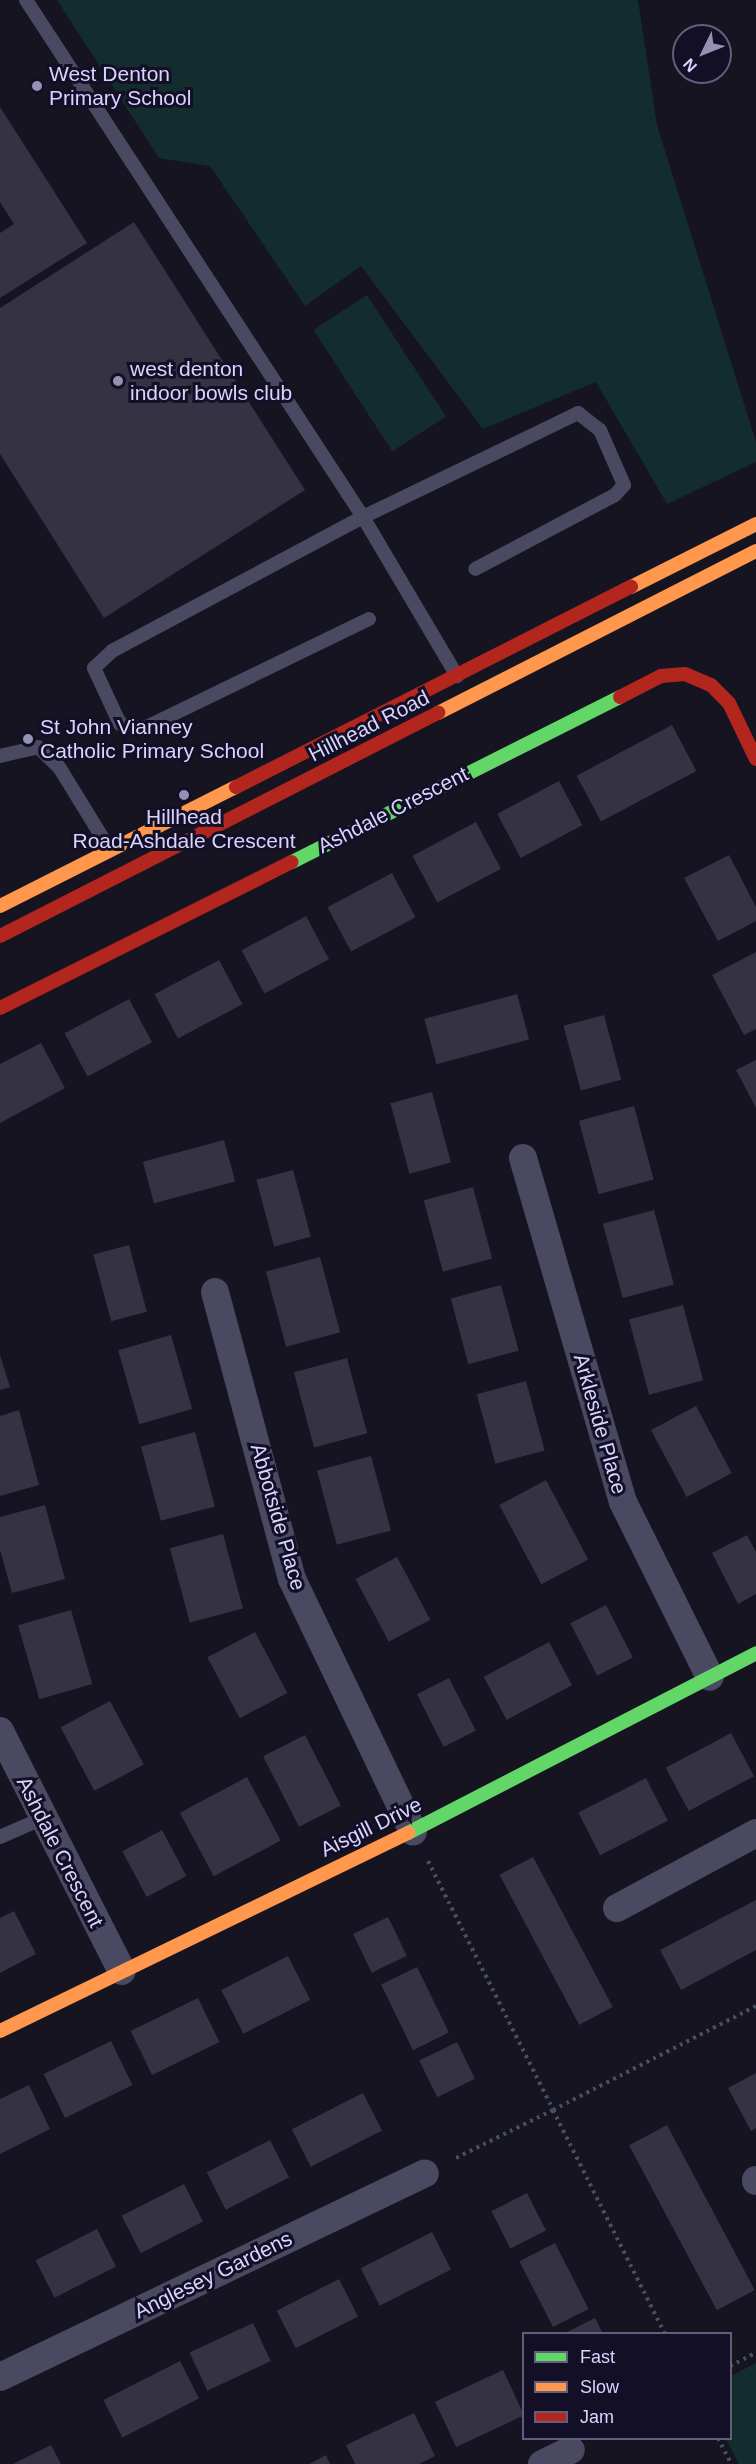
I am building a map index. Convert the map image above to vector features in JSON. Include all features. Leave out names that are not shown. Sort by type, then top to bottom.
[{"type":"street","name":"Hillhead Road","points":[[0,906],[756,524]]},
{"type":"street","name":"Hillhead Road","points":[[0,936],[756,550]]},
{"type":"street","name":"Ashdale Crescent","points":[[0,1008],[661,676],[685,674],[711,685],[729,703],[756,759]]},
{"type":"street","name":"Arkleside Place","points":[[523,1158],[623,1502],[710,1677]]},
{"type":"street","name":"Abbotside Place","points":[[215,1292],[292,1579],[413,1831]]},
{"type":"street","name":"Aisgill Drive","points":[[0,2031],[413,1831],[756,1653]]},
{"type":"street","name":"Ashdale Crescent","points":[[0,1731],[122,1971]]},
{"type":"street","points":[[617,1908],[756,1833]]},
{"type":"street","name":"Anglesey Gardens","points":[[0,2377],[425,2174]]},
{"type":"street","points":[[542,2464],[571,2450]]},
{"type":"lane","points":[[26,0],[363,518],[456,675],[466,700]]},
{"type":"lane","points":[[369,619],[145,728],[120,724],[94,668],[112,651],[363,518],[578,413],[600,430],[624,485],[615,495],[475,569]]},
{"type":"lane","points":[[0,756],[38,747],[59,767],[111,850]]},
{"type":"lane","points":[[0,1838],[43,1818]]},
{"type":"path","points":[[413,1831],[664,2332]]},
{"type":"path","points":[[425,2174],[756,2006]]},
{"type":"path","points":[[732,2365],[756,2353]]},
{"type":"path","points":[[719,2440],[731,2464]]},
{"type":"green space","points":[[57,0],[638,0],[657,125],[756,442],[756,462],[667,504],[596,382],[483,429],[361,266],[305,306],[210,166],[159,158]]},
{"type":"green space","points":[[367,295],[446,417],[392,451],[313,330]]},
{"type":"green space","points":[[756,2363],[756,2464],[739,2464],[727,2440],[732,2440],[732,2375]]},
{"type":"building","points":[[0,107],[87,243],[0,298],[0,233],[14,224],[0,202]]},
{"type":"building","name":"west denton indoor bowls club","points":[[134,222],[305,490],[104,618],[0,454],[0,308]]},
{"type":"building","points":[[672,725],[696,771],[601,822],[577,776]]},
{"type":"building","points":[[559,781],[582,825],[521,858],[497,814]]},
{"type":"building","points":[[476,822],[501,869],[437,903],[412,856]]},
{"type":"building","points":[[729,855],[756,907],[756,921],[718,941],[684,878]]},
{"type":"building","points":[[392,873],[415,917],[351,951],[328,907]]},
{"type":"building","points":[[306,916],[329,959],[265,994],[242,950]]},
{"type":"building","points":[[756,952],[756,1029],[744,1035],[712,975]]},
{"type":"building","points":[[219,960],[242,1004],[178,1038],[155,994]]},
{"type":"building","points":[[517,994],[529,1039],[436,1064],[424,1019]]},
{"type":"building","points":[[129,999],[152,1042],[88,1077],[65,1033]]},
{"type":"building","points":[[604,1015],[621,1080],[581,1091],[563,1026]]},
{"type":"building","points":[[41,1043],[65,1088],[0,1123],[0,1064]]},
{"type":"building","points":[[756,1060],[756,1108],[736,1070]]},
{"type":"building","points":[[432,1092],[451,1163],[409,1174],[390,1103]]},
{"type":"building","points":[[634,1106],[654,1179],[599,1194],[579,1121]]},
{"type":"building","points":[[224,1140],[235,1182],[154,1203],[143,1162]]},
{"type":"building","points":[[293,1170],[311,1237],[274,1246],[256,1180]]},
{"type":"building","points":[[473,1187],[492,1258],[443,1272],[424,1200]]},
{"type":"building","points":[[654,1210],[674,1284],[623,1298],[603,1224]]},
{"type":"building","points":[[129,1245],[147,1312],[111,1321],[93,1255]]},
{"type":"building","points":[[320,1257],[340,1332],[286,1347],[266,1271]]},
{"type":"building","points":[[501,1285],[519,1351],[468,1364],[451,1298]]},
{"type":"building","points":[[683,1305],[703,1380],[649,1395],[629,1319]]},
{"type":"building","points":[[171,1335],[192,1409],[139,1424],[118,1350]]},
{"type":"building","points":[[0,1355],[10,1387],[0,1390]]},
{"type":"building","points":[[347,1358],[367,1433],[314,1448],[294,1372]]},
{"type":"building","points":[[526,1381],[545,1451],[495,1464],[477,1394]]},
{"type":"building","points":[[696,1406],[732,1473],[687,1497],[651,1430]]},
{"type":"building","points":[[19,1410],[39,1485],[0,1496],[0,1416]]},
{"type":"building","points":[[195,1432],[215,1506],[161,1521],[141,1446]]},
{"type":"building","points":[[371,1456],[391,1530],[337,1545],[317,1470]]},
{"type":"building","points":[[546,1480],[588,1559],[541,1584],[499,1505]]},
{"type":"building","points":[[45,1505],[65,1579],[12,1593],[0,1550],[0,1517]]},
{"type":"building","points":[[223,1534],[243,1608],[190,1623],[170,1548]]},
{"type":"building","points":[[747,1535],[756,1552],[756,1594],[738,1604],[712,1553]]},
{"type":"building","points":[[397,1557],[430,1620],[389,1642],[356,1579]]},
{"type":"building","points":[[606,1605],[633,1658],[597,1676],[570,1623]]},
{"type":"building","points":[[71,1610],[92,1684],[39,1699],[18,1625]]},
{"type":"building","points":[[255,1632],[287,1693],[240,1718],[207,1657]]},
{"type":"building","points":[[549,1642],[572,1685],[507,1720],[484,1677]]},
{"type":"building","points":[[449,1678],[476,1731],[444,1747],[417,1694]]},
{"type":"building","points":[[110,1701],[144,1765],[94,1791],[61,1727]]},
{"type":"building","points":[[731,1733],[754,1776],[689,1811],[666,1768]]},
{"type":"building","points":[[305,1735],[341,1805],[299,1827],[263,1756]]},
{"type":"building","points":[[247,1777],[281,1841],[214,1876],[180,1813]]},
{"type":"building","points":[[646,1778],[668,1821],[600,1855],[578,1813]]},
{"type":"building","points":[[162,1830],[186,1876],[147,1897],[122,1851]]},
{"type":"building","points":[[533,1857],[613,2007],[579,2025],[499,1875]]},
{"type":"building","points":[[756,1900],[756,1950],[681,1990],[660,1950]]},
{"type":"building","points":[[14,1911],[36,1954],[0,1973],[0,1918]]},
{"type":"building","points":[[388,1917],[407,1956],[372,1973],[353,1934]]},
{"type":"building","points":[[288,1956],[310,2000],[243,2034],[221,1990]]},
{"type":"building","points":[[417,1967],[449,2033],[413,2050],[381,1985]]},
{"type":"building","points":[[198,1998],[219,2042],[152,2075],[131,2031]]},
{"type":"building","points":[[111,2041],[132,2085],[65,2118],[44,2074]]},
{"type":"building","points":[[457,2042],[475,2079],[437,2097],[419,2060]]},
{"type":"building","points":[[756,2073],[756,2128],[751,2131],[728,2088]]},
{"type":"building","points":[[29,2085],[50,2129],[0,2154],[0,2099]]},
{"type":"building","points":[[363,2093],[382,2130],[311,2167],[292,2129]]},
{"type":"building","points":[[667,2125],[755,2290],[717,2310],[629,2145]]},
{"type":"building","points":[[270,2140],[289,2177],[226,2210],[207,2172]]},
{"type":"building","points":[[184,2184],[203,2221],[141,2253],[122,2216]]},
{"type":"building","points":[[527,2193],[546,2230],[510,2249],[491,2211]]},
{"type":"building","points":[[97,2229],[116,2266],[55,2298],[36,2260]]},
{"type":"building","points":[[432,2232],[451,2269],[380,2306],[361,2268]]},
{"type":"building","points":[[555,2243],[589,2309],[553,2327],[519,2261]]},
{"type":"building","points":[[339,2279],[358,2316],[296,2348],[277,2311]]},
{"type":"building","points":[[595,2318],[602,2332],[567,2332]]},
{"type":"building","points":[[253,2323],[271,2361],[207,2391],[190,2353]]},
{"type":"building","points":[[180,2361],[199,2398],[122,2437],[103,2400]]},
{"type":"building","points":[[503,2370],[522,2411],[522,2416],[456,2447],[435,2402]]},
{"type":"building","points":[[414,2413],[435,2456],[419,2464],[355,2464],[346,2445]]},
{"type":"building","points":[[51,2445],[61,2464],[13,2464]]},
{"type":"building","points":[[326,2455],[330,2464],[309,2464]]},
{"type":"traffic: fast","points":[[292,862],[620,697]]},
{"type":"traffic: fast","points":[[408,1833],[756,1653]]},
{"type":"traffic: slow","points":[[631,587],[756,524]]},
{"type":"traffic: slow","points":[[438,713],[756,551]]},
{"type":"traffic: slow","points":[[0,906],[236,787]]},
{"type":"traffic: slow","points":[[0,2031],[408,1833]]},
{"type":"traffic: jam","points":[[236,787],[631,587]]},
{"type":"traffic: jam","points":[[620,697],[661,676],[685,674],[711,685],[729,703],[756,759]]},
{"type":"traffic: jam","points":[[0,936],[438,713]]},
{"type":"traffic: jam","points":[[0,1008],[292,862]]},
{"type":"place","name":"West Denton Primary School","points":[[37,86]]},
{"type":"place","name":"west denton indoor bowls club","points":[[118,381]]},
{"type":"place","name":"St John Vianney Catholic Primary School","points":[[28,739]]},
{"type":"place","name":"Hillhead Road-Ashdale Crescent","points":[[184,795]]}]
